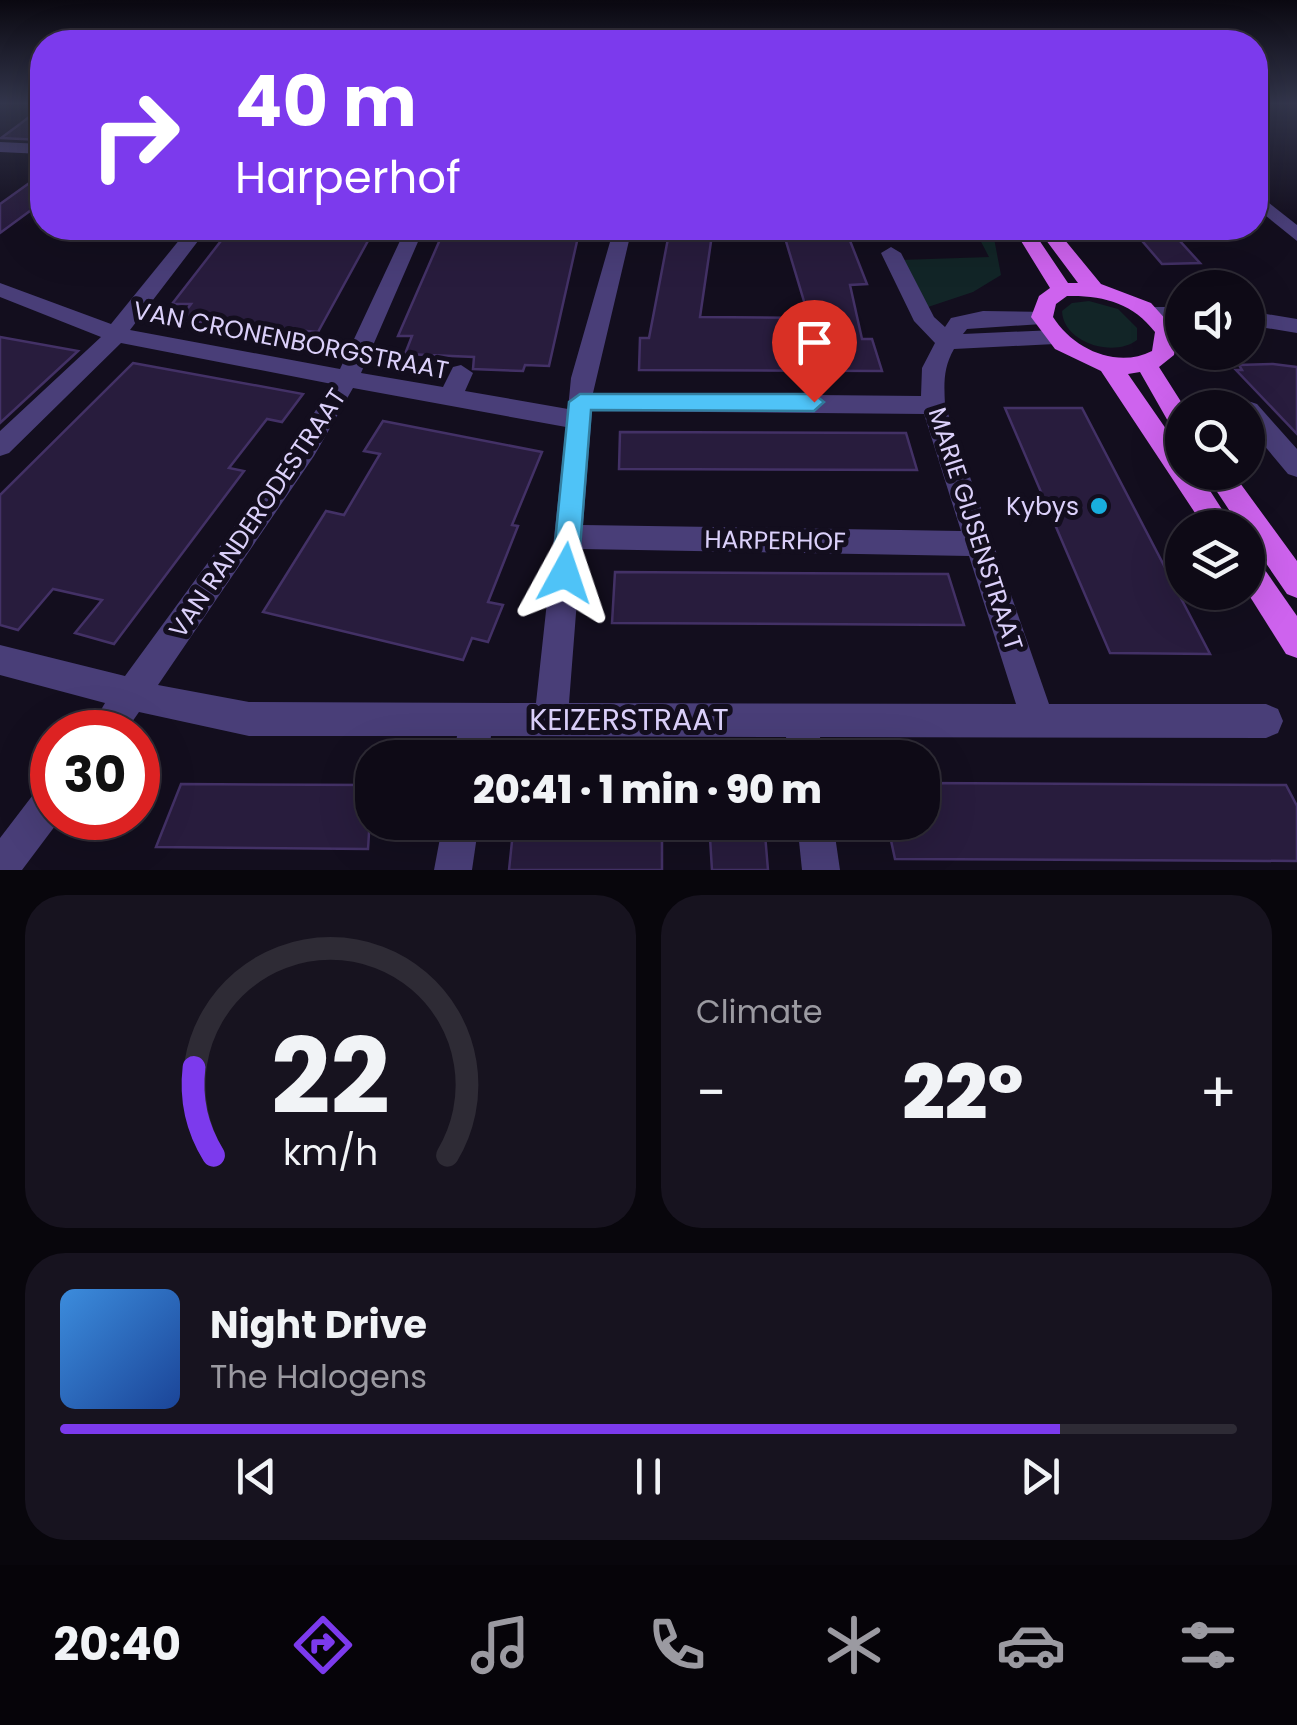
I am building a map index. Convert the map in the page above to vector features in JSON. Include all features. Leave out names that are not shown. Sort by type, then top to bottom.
[{"type":"main road","points":[[1030,240],[1062,290]]},
{"type":"main road","points":[[1055,240],[1094,289]]},
{"type":"main road","points":[[1165,324],[1119,295],[1094,289],[1062,290],[1046,301],[1042,317],[1055,337],[1070,348],[1109,364],[1146,364],[1165,350]]},
{"type":"main road","points":[[1109,364],[1165,446]]},
{"type":"main road","points":[[1146,364],[1165,395]]},
{"type":"main road","points":[[1230,490],[1297,586]]},
{"type":"main road","points":[[1265,595],[1297,643]]},
{"type":"street","points":[[0,148],[30,148]]},
{"type":"street","points":[[1268,208],[1297,235]]},
{"type":"street","points":[[0,446],[116,334],[190,240]]},
{"type":"street","name":"VAN RANDERODESTRAAT","points":[[122,710],[304,448],[346,381],[410,240]]},
{"type":"street","points":[[551,719],[580,411],[598,311],[619,240]]},
{"type":"street","points":[[891,253],[925,321],[948,342],[1055,337]]},
{"type":"street","name":"VAN CRONENBORGSTRAAT","points":[[0,290],[116,334],[226,348],[346,381],[450,398],[580,411]]},
{"type":"street","points":[[948,342],[959,324],[983,318],[1042,317]]},
{"type":"street","points":[[1265,321],[1295,326]]},
{"type":"street","points":[[1265,327],[1295,326]]},
{"type":"street","name":"MARIE GIJSENSTRAAT","points":[[948,342],[934,357],[933,405],[1037,718]]},
{"type":"street","points":[[450,398],[461,372]]},
{"type":"street","points":[[580,411],[933,405]]},
{"type":"street","points":[[1265,432],[1297,467]]},
{"type":"street","name":"HARPERHOF","points":[[568,537],[981,544]]},
{"type":"street","name":"KEIZERSTRAAT","points":[[0,660],[249,719],[1266,721]]},
{"type":"street","points":[[474,740],[477,719]]},
{"type":"street","points":[[800,720],[803,740]]},
{"type":"street","points":[[0,868],[30,829]]},
{"type":"street","points":[[453,870],[458,840]]},
{"type":"street","points":[[817,840],[821,870]]},
{"type":"green space","points":[[980,240],[994,240],[1001,275],[973,292],[922,309],[900,260],[989,257]]},
{"type":"green space","points":[[1089,301],[1118,309],[1137,328],[1137,340],[1116,348],[1103,347],[1071,332],[1062,311],[1072,303]]},
{"type":"building","points":[[30,183],[30,211],[0,233],[0,204]]},
{"type":"building","points":[[222,240],[368,240],[318,332],[179,320],[191,304],[172,304]]},
{"type":"building","points":[[440,240],[577,240],[549,366],[525,365],[523,371],[473,369],[474,357],[405,354],[412,336],[398,336]]},
{"type":"building","points":[[668,240],[711,240],[700,317],[809,318],[786,240],[850,240],[867,284],[850,285],[862,339],[872,339],[882,371],[639,370],[640,338],[649,338]]},
{"type":"building","points":[[1141,240],[1179,240],[1200,263],[1162,264]]},
{"type":"building","points":[[0,337],[78,351],[0,423]]},
{"type":"building","points":[[133,363],[303,394],[282,422],[267,419],[229,468],[244,471],[114,644],[75,633],[102,600],[53,589],[18,630],[0,625],[0,495]]},
{"type":"building","points":[[1265,364],[1297,367],[1297,434],[1265,400],[1265,390],[1255,390],[1236,370],[1265,370]]},
{"type":"building","points":[[1005,408],[1082,408],[1165,568],[1165,610],[1187,610],[1210,654],[1110,653]]},
{"type":"building","points":[[383,421],[542,452],[512,525],[518,526],[488,602],[503,605],[488,642],[472,638],[463,660],[263,612],[326,511],[344,515],[380,454],[364,451]]},
{"type":"building","points":[[620,432],[906,433],[917,470],[619,469]]},
{"type":"building","points":[[615,572],[948,574],[964,625],[612,623]]},
{"type":"building","points":[[940,783],[1286,785],[1297,806],[1297,861],[895,859],[891,840],[940,840]]},
{"type":"building","points":[[181,784],[355,785],[355,840],[369,840],[368,849],[156,847]]},
{"type":"building","points":[[512,840],[662,840],[662,870],[509,870]]},
{"type":"building","points":[[710,840],[766,840],[768,870],[712,870]]},
{"type":"place","name":"Kybys","points":[[1099,506]]},
{"type":"route","points":[[565,573],[580,402],[814,402]]}]
